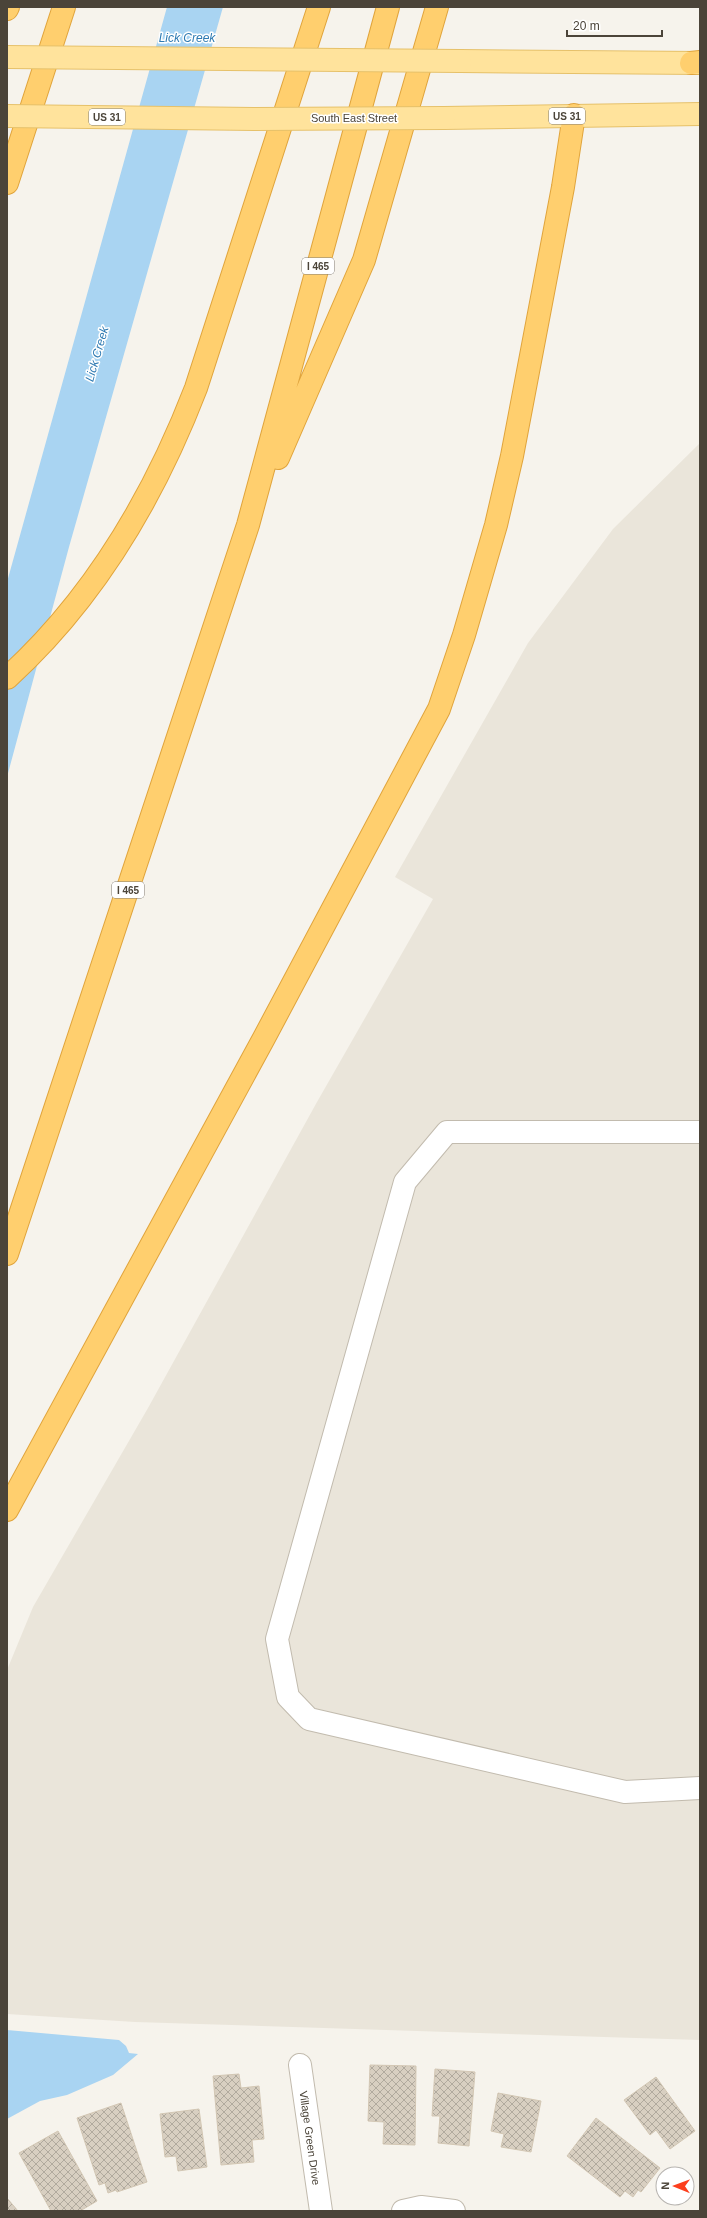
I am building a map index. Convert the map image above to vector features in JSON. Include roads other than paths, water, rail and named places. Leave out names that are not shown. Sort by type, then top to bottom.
[{"type":"highway","points":[[7,183],[64,7]]},
{"type":"highway","points":[[7,678],[42,644],[74,606],[132,525],[178,435],[196,388],[319,7]]},
{"type":"highway","name":"I 465","points":[[7,1254],[248,525],[388,7]]},
{"type":"highway","points":[[248,525],[364,260],[437,7]]},
{"type":"highway","points":[[7,1510],[264,1038],[439,709],[464,635],[496,525],[512,456],[563,187],[574,115]]},
{"type":"main road","points":[[7,58],[697,63]]},
{"type":"main road","name":"South East Street","points":[[7,116],[254,119],[700,114]]},
{"type":"street","points":[[700,1132],[447,1132],[423,1160],[405,1182],[276,1639],[288,1697],[309,1719],[625,1792],[700,1788]]},
{"type":"street","name":"Village Green Drive","points":[[300,2065],[321,2211]]},
{"type":"street","points":[[403,2211],[421,2207],[454,2211]]},
{"type":"water","name":"Lick Creek","points":[[167,7],[223,7],[69,547],[7,777],[7,582]]},
{"type":"water","points":[[7,2030],[119,2040],[126,2046],[129,2053],[138,2054],[113,2075],[67,2095],[40,2101],[7,2119]]}]
